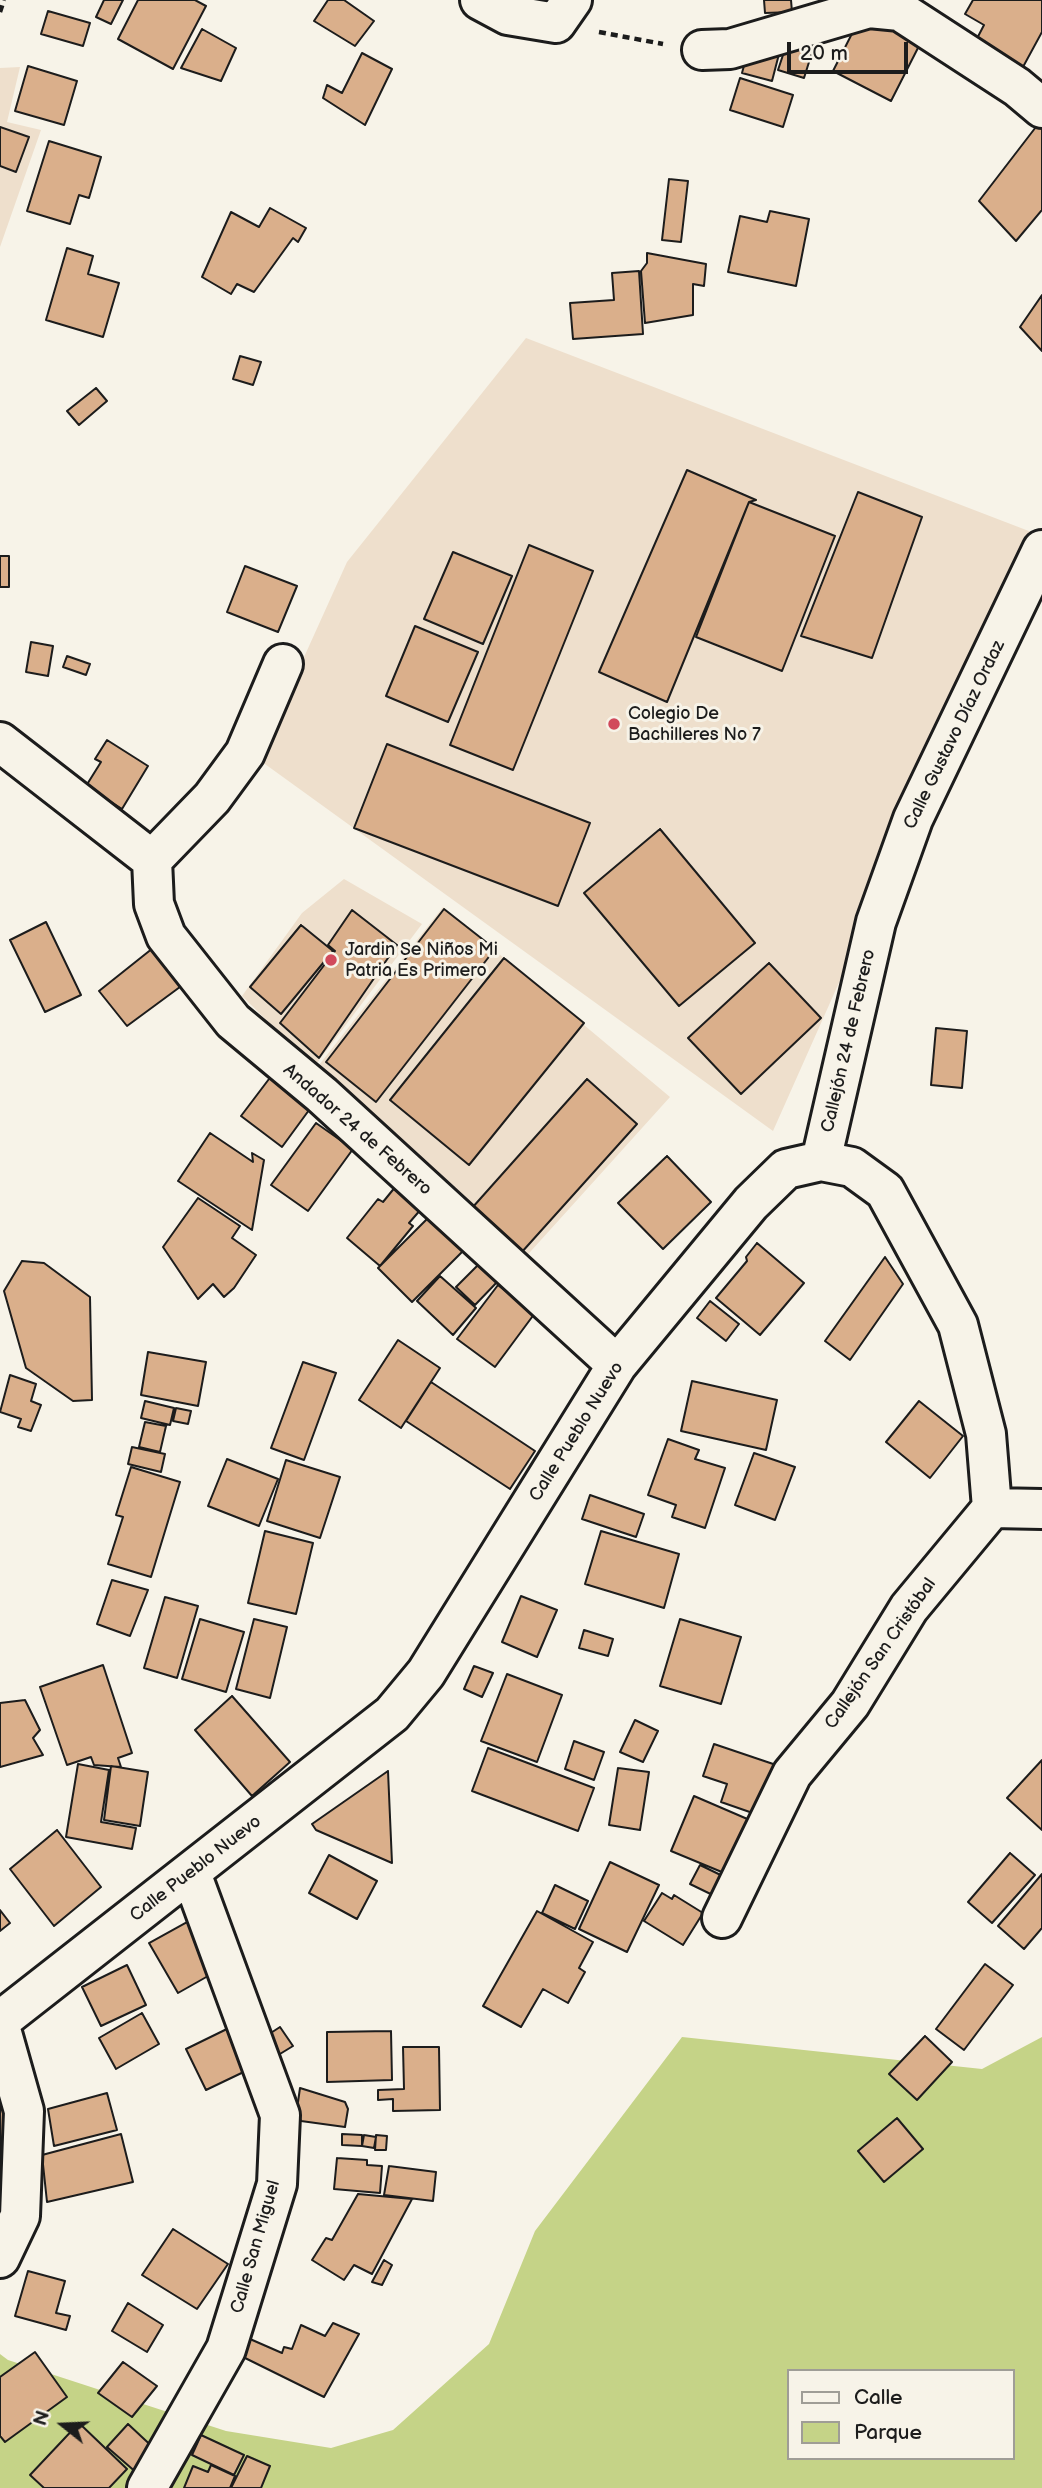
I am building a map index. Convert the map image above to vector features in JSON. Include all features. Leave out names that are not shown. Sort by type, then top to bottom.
[{"type":"street","points":[[480,0],[508,15],[564,12]]},
{"type":"street","points":[[702,50],[730,49],[869,8],[900,11],[1017,87],[1042,108]]},
{"type":"street","name":"Calle Gustavo Díaz Ordaz","points":[[876,922],[913,819],[1042,550]]},
{"type":"street","points":[[0,742],[152,860],[212,798],[245,753],[283,664]]},
{"type":"street","name":"Andador 24 de Febrero","points":[[152,860],[153,905],[166,936],[233,1021],[322,1095],[617,1365]]},
{"type":"street","name":"Callejón 24 de Febrero","points":[[821,1161],[876,922]]},
{"type":"street","name":"Calle Pueblo Nuevo","points":[[0,2023],[392,1714],[426,1673],[617,1365],[751,1203],[786,1169],[821,1161],[852,1167],[885,1191],[958,1325],[986,1434],[1013,1508]]},
{"type":"street","name":"Callejón San Cristóbal","points":[[722,1918],[792,1774],[850,1704],[909,1608],[1013,1508]]},
{"type":"street","name":"Calle San Miguel","points":[[148,2488],[226,2349],[277,2184],[280,2115],[191,1874]]},
{"type":"street","points":[[0,2023],[24,2111],[20,2216],[0,2258]]},
{"type":"path","points":[[0,12],[4,0]]},
{"type":"path","points":[[564,12],[702,50]]},
{"type":"shaded area","points":[[20,67],[7,122],[41,130],[0,247],[0,68]]},
{"type":"shaded area","name":"Colegio De Bachilleres No 7","points":[[526,338],[1034,533],[970,688],[773,1131],[258,759],[347,562]]},
{"type":"shaded area","name":"Jardin Se Niños Mi Patria Es Primero","points":[[344,879],[422,924],[314,1067],[242,996],[302,913]]},
{"type":"shaded area","points":[[443,907],[670,1097],[522,1261],[312,1074]]},
{"type":"green space","points":[[682,2037],[982,2069],[1042,2037],[1042,2488],[0,2488],[0,2354],[8,2360],[226,2431],[331,2448],[393,2430],[489,2344],[535,2231]]},
{"type":"building","points":[[104,0],[123,0],[111,24],[96,17]]},
{"type":"building","points":[[138,0],[195,0],[206,6],[173,69],[118,39]]},
{"type":"building","points":[[328,0],[344,0],[374,21],[355,46],[314,21]]},
{"type":"building","points":[[764,0],[791,0],[792,12],[765,13]]},
{"type":"building","points":[[973,0],[1042,0],[1042,32],[1017,78],[970,52],[984,25],[965,14]]},
{"type":"building","points":[[864,10],[922,40],[891,101],[833,71]]},
{"type":"building","points":[[48,11],[90,23],[83,46],[41,34]]},
{"type":"building","points":[[202,29],[236,48],[221,81],[181,68]]},
{"type":"building","points":[[790,34],[815,43],[804,78],[778,70]]},
{"type":"building","points":[[749,47],[779,54],[772,81],[742,73]]},
{"type":"building","points":[[362,53],[392,69],[365,125],[323,98],[327,85],[342,93]]},
{"type":"building","points":[[28,66],[77,81],[64,125],[15,111]]},
{"type":"building","points":[[740,78],[793,95],[783,127],[730,110]]},
{"type":"building","points":[[1039,123],[1042,125],[1042,210],[1016,241],[979,201]]},
{"type":"building","points":[[0,127],[29,137],[16,172],[0,166]]},
{"type":"building","points":[[49,141],[101,157],[89,198],[79,195],[70,224],[27,211]]},
{"type":"building","points":[[669,179],[688,181],[681,242],[662,240]]},
{"type":"building","points":[[270,208],[306,228],[298,242],[293,238],[254,292],[237,284],[231,294],[202,277],[231,212],[259,227]]},
{"type":"building","points":[[770,211],[809,219],[796,286],[728,272],[740,216],[767,222]]},
{"type":"building","points":[[67,248],[93,256],[88,274],[119,283],[103,337],[46,320]]},
{"type":"building","points":[[647,253],[706,264],[704,286],[693,284],[693,315],[645,323],[641,271],[647,263]]},
{"type":"building","points":[[639,271],[643,334],[573,339],[570,303],[614,300],[612,273]]},
{"type":"building","points":[[1042,295],[1042,351],[1020,327]]},
{"type":"building","points":[[240,356],[261,362],[253,385],[233,379]]},
{"type":"building","points":[[96,388],[107,401],[79,425],[67,411]]},
{"type":"building","points":[[687,470],[756,500],[749,502],[667,702],[599,672]]},
{"type":"building","points":[[858,492],[922,517],[872,658],[801,636]]},
{"type":"building","points":[[749,502],[835,536],[782,671],[696,637]]},
{"type":"building","points":[[529,545],[593,571],[513,770],[450,745]]},
{"type":"building","points":[[453,552],[512,576],[483,644],[424,619]]},
{"type":"building","points":[[0,556],[9,556],[9,587],[0,587]]},
{"type":"building","points":[[245,566],[297,586],[278,632],[227,612]]},
{"type":"building","points":[[415,626],[478,652],[448,722],[386,696]]},
{"type":"building","points":[[31,642],[53,646],[48,676],[26,672]]},
{"type":"building","points":[[67,656],[90,664],[86,675],[63,667]]},
{"type":"building","points":[[107,740],[148,766],[122,809],[86,786],[101,762],[95,759]]},
{"type":"building","points":[[387,744],[590,823],[558,906],[354,828]]},
{"type":"building","points":[[660,829],[755,943],[679,1006],[584,893]]},
{"type":"building","points":[[444,909],[495,949],[376,1102],[326,1062]]},
{"type":"building","points":[[352,910],[397,945],[319,1058],[280,1023],[335,951],[328,945]]},
{"type":"building","points":[[46,922],[81,995],[45,1012],[10,940]]},
{"type":"building","points":[[301,925],[333,951],[281,1014],[250,987]]},
{"type":"building","points":[[153,948],[184,984],[127,1026],[99,991]]},
{"type":"building","points":[[504,958],[584,1023],[469,1165],[390,1100]]},
{"type":"building","points":[[769,963],[821,1018],[741,1094],[688,1038]]},
{"type":"building","points":[[936,1028],[967,1031],[962,1088],[931,1085]]},
{"type":"building","points":[[272,1075],[312,1106],[282,1147],[241,1116]]},
{"type":"building","points":[[587,1079],[637,1124],[521,1253],[472,1208]]},
{"type":"building","points":[[316,1123],[353,1149],[308,1211],[271,1185]]},
{"type":"building","points":[[210,1133],[253,1162],[252,1153],[264,1160],[252,1230],[178,1181]]},
{"type":"building","points":[[667,1156],[711,1202],[663,1249],[618,1203]]},
{"type":"building","points":[[396,1186],[422,1208],[409,1223],[413,1226],[380,1266],[347,1238],[378,1199],[383,1202]]},
{"type":"building","points":[[198,1198],[240,1226],[232,1238],[256,1255],[234,1288],[224,1297],[213,1284],[198,1299],[163,1247]]},
{"type":"building","points":[[433,1213],[467,1247],[412,1302],[378,1268]]},
{"type":"building","points":[[757,1243],[804,1283],[760,1335],[716,1298],[747,1261],[746,1257]]},
{"type":"building","points":[[885,1257],[903,1284],[850,1360],[825,1341]]},
{"type":"building","points":[[22,1261],[44,1263],[90,1297],[92,1400],[73,1401],[26,1368],[4,1291]]},
{"type":"building","points":[[481,1262],[499,1280],[475,1305],[456,1287]]},
{"type":"building","points":[[440,1276],[476,1308],[453,1335],[417,1301]]},
{"type":"building","points":[[498,1285],[535,1313],[495,1367],[457,1339]]},
{"type":"building","points":[[710,1301],[739,1324],[726,1341],[697,1318]]},
{"type":"building","points":[[398,1340],[440,1368],[401,1428],[359,1400]]},
{"type":"building","points":[[148,1352],[206,1362],[198,1406],[141,1395]]},
{"type":"building","points":[[303,1362],[336,1373],[304,1460],[271,1448]]},
{"type":"building","points":[[10,1375],[36,1384],[31,1401],[41,1405],[31,1431],[18,1427],[21,1419],[0,1412]]},
{"type":"building","points":[[692,1381],[777,1400],[766,1450],[681,1431]]},
{"type":"building","points":[[431,1382],[535,1451],[510,1489],[406,1421]]},
{"type":"building","points":[[145,1401],[174,1408],[170,1425],[141,1418]]},
{"type":"building","points":[[919,1401],[963,1436],[930,1478],[886,1442]]},
{"type":"building","points":[[176,1408],[191,1411],[188,1424],[173,1421]]},
{"type":"building","points":[[145,1422],[166,1426],[160,1452],[139,1447]]},
{"type":"building","points":[[668,1439],[699,1450],[695,1459],[725,1468],[705,1528],[672,1517],[676,1505],[648,1495]]},
{"type":"building","points":[[132,1447],[165,1454],[161,1472],[128,1464]]},
{"type":"building","points":[[754,1453],[795,1467],[775,1520],[735,1505]]},
{"type":"building","points":[[227,1459],[278,1479],[259,1526],[208,1506]]},
{"type":"building","points":[[286,1460],[340,1477],[320,1538],[267,1521]]},
{"type":"building","points":[[131,1467],[180,1482],[151,1577],[108,1564],[123,1517],[116,1515]]},
{"type":"building","points":[[590,1495],[644,1514],[636,1537],[582,1519]]},
{"type":"building","points":[[265,1531],[313,1543],[296,1614],[248,1603]]},
{"type":"building","points":[[601,1531],[679,1554],[664,1608],[585,1584]]},
{"type":"building","points":[[112,1580],[148,1590],[130,1636],[97,1624]]},
{"type":"building","points":[[521,1596],[557,1610],[537,1657],[502,1642]]},
{"type":"building","points":[[165,1597],[198,1606],[177,1678],[144,1668]]},
{"type":"building","points":[[200,1619],[244,1632],[226,1692],[182,1679]]},
{"type":"building","points":[[254,1619],[287,1627],[270,1698],[236,1689]]},
{"type":"building","points":[[680,1619],[741,1637],[721,1704],[660,1686]]},
{"type":"building","points":[[584,1630],[613,1639],[608,1656],[579,1648]]},
{"type":"building","points":[[103,1665],[132,1753],[118,1758],[121,1767],[94,1765],[91,1757],[67,1765],[40,1687]]},
{"type":"building","points":[[474,1666],[493,1673],[482,1697],[464,1689]]},
{"type":"building","points":[[507,1674],[562,1695],[537,1762],[481,1741]]},
{"type":"building","points":[[232,1696],[290,1762],[252,1796],[195,1730]]},
{"type":"building","points":[[25,1700],[40,1730],[33,1738],[43,1755],[0,1767],[0,1703]]},
{"type":"building","points":[[635,1720],[658,1731],[643,1762],[620,1752]]},
{"type":"building","points":[[574,1741],[604,1752],[594,1780],[565,1769]]},
{"type":"building","points":[[714,1744],[785,1768],[767,1818],[721,1802],[727,1784],[703,1776]]},
{"type":"building","points":[[488,1748],[594,1788],[578,1831],[472,1791]]},
{"type":"building","points":[[1042,1760],[1042,1830],[1007,1798]]},
{"type":"building","points":[[78,1764],[109,1770],[101,1822],[136,1828],[132,1849],[66,1837]]},
{"type":"building","points":[[111,1766],[148,1772],[140,1826],[104,1820]]},
{"type":"building","points":[[618,1768],[649,1772],[640,1830],[609,1825]]},
{"type":"building","points":[[388,1771],[392,1863],[316,1830],[312,1824]]},
{"type":"building","points":[[694,1796],[752,1821],[729,1875],[671,1851]]},
{"type":"building","points":[[57,1830],[101,1887],[54,1926],[10,1869]]},
{"type":"building","points":[[1010,1853],[1035,1875],[992,1923],[968,1902]]},
{"type":"building","points":[[329,1855],[377,1881],[357,1919],[309,1893]]},
{"type":"building","points":[[610,1862],[659,1885],[627,1952],[579,1929]]},
{"type":"building","points":[[700,1865],[733,1881],[725,1901],[690,1884]]},
{"type":"building","points":[[1042,1874],[1042,1928],[1024,1949],[998,1926]]},
{"type":"building","points":[[555,1885],[588,1901],[575,1929],[542,1913]]},
{"type":"building","points":[[662,1893],[672,1899],[674,1895],[703,1913],[683,1945],[644,1921]]},
{"type":"building","points":[[0,1910],[10,1923],[0,1931]]},
{"type":"building","points":[[537,1911],[593,1942],[579,1968],[585,1972],[568,2003],[543,1989],[521,2027],[483,2006]]},
{"type":"building","points":[[196,1917],[224,1967],[178,1993],[149,1943]]},
{"type":"building","points":[[985,1964],[1013,1985],[964,2050],[936,2029]]},
{"type":"building","points":[[127,1965],[146,2005],[101,2026],[82,1987]]},
{"type":"building","points":[[142,2013],[159,2044],[116,2069],[99,2038]]},
{"type":"building","points":[[233,2026],[252,2068],[206,2090],[186,2049]]},
{"type":"building","points":[[280,2027],[293,2046],[275,2057],[263,2038]]},
{"type":"building","points":[[391,2031],[392,2080],[327,2082],[327,2032]]},
{"type":"building","points":[[925,2036],[952,2062],[917,2100],[889,2074]]},
{"type":"building","points":[[403,2047],[439,2047],[440,2110],[393,2111],[393,2099],[378,2100],[378,2090],[404,2089]]},
{"type":"building","points":[[0,2061],[17,2099],[0,2239]]},
{"type":"building","points":[[300,2088],[345,2102],[348,2109],[345,2127],[301,2121],[293,2101],[298,2102]]},
{"type":"building","points":[[107,2093],[117,2130],[54,2146],[48,2109]]},
{"type":"building","points":[[897,2118],[923,2149],[884,2182],[858,2151]]},
{"type":"building","points":[[121,2134],[133,2182],[47,2202],[42,2155]]},
{"type":"building","points":[[342,2134],[362,2135],[362,2146],[342,2145]]},
{"type":"building","points":[[364,2135],[376,2137],[374,2148],[362,2146]]},
{"type":"building","points":[[376,2135],[387,2136],[386,2150],[375,2150]]},
{"type":"building","points":[[337,2158],[367,2160],[367,2165],[382,2166],[380,2193],[334,2189]]},
{"type":"building","points":[[389,2166],[436,2172],[433,2201],[384,2195]]},
{"type":"building","points":[[358,2194],[412,2199],[372,2274],[354,2265],[344,2280],[312,2260],[326,2238],[332,2240]]},
{"type":"building","points":[[173,2229],[228,2264],[197,2309],[142,2275]]},
{"type":"building","points":[[384,2260],[392,2265],[382,2285],[372,2282]]},
{"type":"building","points":[[28,2271],[65,2281],[56,2313],[70,2316],[66,2330],[15,2316]]},
{"type":"building","points":[[128,2303],[163,2325],[147,2352],[112,2331]]},
{"type":"building","points":[[253,2315],[256,2317],[250,2339],[282,2353],[284,2347],[292,2349],[301,2325],[325,2336],[333,2323],[359,2334],[324,2397],[241,2356]]},
{"type":"building","points":[[35,2352],[67,2397],[5,2442],[0,2436],[0,2377]]},
{"type":"building","points":[[123,2362],[157,2386],[132,2417],[98,2393]]},
{"type":"building","points":[[79,2423],[127,2469],[109,2488],[44,2488],[30,2475]]},
{"type":"building","points":[[128,2424],[158,2452],[138,2474],[107,2447]]},
{"type":"building","points":[[201,2435],[244,2455],[234,2475],[192,2455]]},
{"type":"building","points":[[247,2456],[270,2466],[261,2488],[231,2488]]},
{"type":"building","points":[[211,2465],[235,2476],[230,2488],[184,2488],[193,2466],[208,2472]]},
{"type":"place","name":"Colegio De Bachilleres No 7","points":[[614,724]]},
{"type":"place","name":"Jardin Se Niños Mi Patria Es Primero","points":[[331,960]]}]
